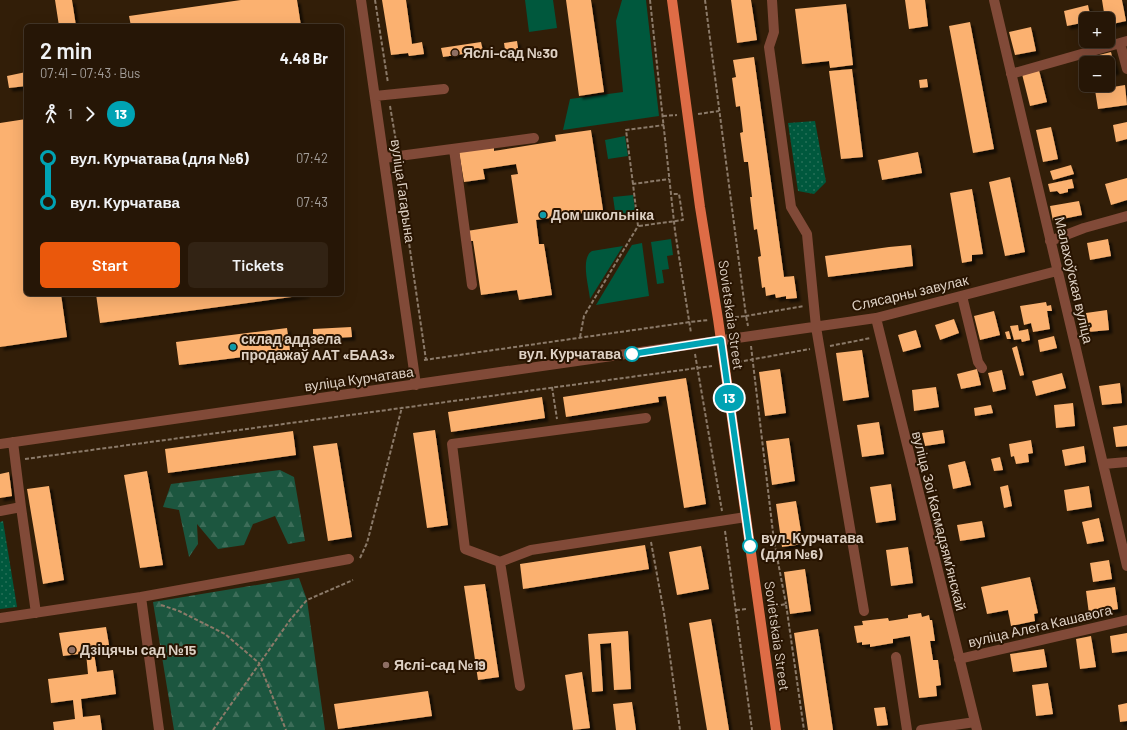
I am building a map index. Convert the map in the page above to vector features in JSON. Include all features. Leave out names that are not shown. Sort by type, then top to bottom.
[{"type":"main road","name":"Sovietskaia Street","points":[[672,0],[700,207],[718,319],[776,730]]},
{"type":"street","name":"вуліца Гагарына","points":[[361,0],[416,385]]},
{"type":"street","points":[[772,0],[774,32],[769,47],[790,207],[807,234],[816,327],[864,611]]},
{"type":"street","name":"Малахоўская вуліца","points":[[994,0],[1127,566]]},
{"type":"street","points":[[1011,74],[1124,42],[1127,69]]},
{"type":"street","points":[[375,96],[444,89]]},
{"type":"street","points":[[384,158],[534,138]]},
{"type":"street","points":[[454,149],[472,285]]},
{"type":"street","points":[[1050,241],[1084,228],[1127,216]]},
{"type":"street","name":"Слясарны завулак","points":[[721,340],[876,318],[1057,271]]},
{"type":"street","points":[[962,296],[978,362],[982,368]]},
{"type":"street","name":"вуліца Зоі Касмадзямʼянскай","points":[[876,318],[976,726]]},
{"type":"street","name":"вуліца Курчатава","points":[[0,444],[721,340]]},
{"type":"street","points":[[646,418],[452,444],[465,549],[500,562],[530,550],[746,517]]},
{"type":"street","points":[[13,442],[36,613]]},
{"type":"street","points":[[1104,464],[1127,462]]},
{"type":"street","points":[[0,511],[21,507]]},
{"type":"street","points":[[0,618],[141,596],[349,559]]},
{"type":"street","points":[[500,562],[520,686]]},
{"type":"street","points":[[141,596],[159,730]]},
{"type":"street","name":"вуліца Алега Кашавога","points":[[959,659],[1127,620]]},
{"type":"street","points":[[896,657],[907,730]]},
{"type":"street","points":[[921,730],[976,726]]},
{"type":"path","points":[[375,0],[389,80],[388,95],[396,142],[426,360]]},
{"type":"path","points":[[650,0],[670,194],[693,345],[723,520],[752,730]]},
{"type":"path","points":[[705,0],[774,541],[786,604],[804,730]]},
{"type":"path","points":[[580,338],[584,316],[638,226],[626,130],[664,125]]},
{"type":"path","points":[[633,184],[669,179]]},
{"type":"path","points":[[638,226],[683,220],[679,194],[670,194]]},
{"type":"path","points":[[413,362],[690,322],[746,316],[814,305]]},
{"type":"path","points":[[16,461],[402,407],[712,366]]},
{"type":"path","points":[[552,387],[558,430]]},
{"type":"path","points":[[360,558],[367,543],[402,407]]},
{"type":"path","points":[[651,538],[664,613],[680,730]]},
{"type":"path","points":[[213,730],[259,663],[306,600],[354,580]]},
{"type":"path","points":[[160,604],[225,634],[259,663],[286,730]]},
{"type":"path","points":[[775,606],[786,604]]},
{"type":"path","points":[[736,610],[747,609]]},
{"type":"green space","points":[[525,0],[553,0],[557,28],[529,32]]},
{"type":"green space","points":[[622,0],[646,0],[659,116],[563,130],[570,99],[623,92],[616,21]]},
{"type":"green space","points":[[815,121],[826,182],[814,194],[798,191],[788,123]]},
{"type":"green space","points":[[625,136],[628,156],[608,159],[605,140]]},
{"type":"green space","points":[[633,195],[636,216],[616,218],[613,197]]},
{"type":"green space","points":[[671,239],[673,255],[667,256],[669,269],[662,270],[664,283],[657,284],[651,242]]},
{"type":"green space","points":[[642,243],[649,296],[596,305],[632,245]]},
{"type":"green space","points":[[623,246],[590,299],[586,266],[588,255],[592,251]]},
{"type":"green space","points":[[280,470],[294,477],[305,541],[288,544],[275,516],[253,524],[244,545],[218,549],[197,524],[198,544],[189,557],[179,510],[163,507],[171,484]]},
{"type":"green space","points":[[3,521],[17,607],[0,609],[0,522]]},
{"type":"green space","points":[[299,578],[307,600],[325,730],[174,730],[153,602]]},
{"type":"building","points":[[55,0],[72,0],[76,24],[59,24]]},
{"type":"building","points":[[241,0],[297,0],[301,24],[131,24],[129,16]]},
{"type":"building","points":[[382,0],[406,0],[412,44],[422,42],[424,54],[409,56],[408,53],[391,55]]},
{"type":"building","points":[[566,0],[591,0],[604,92],[579,96]]},
{"type":"building","points":[[731,0],[751,0],[757,40],[737,43]]},
{"type":"building","points":[[905,0],[925,0],[928,26],[909,29]]},
{"type":"building","points":[[1102,0],[1122,0],[1126,21],[1115,23],[1115,12],[1104,12]]},
{"type":"building","points":[[846,4],[853,65],[830,68],[829,61],[802,64],[795,9]]},
{"type":"building","points":[[1088,5],[1090,12],[1079,12],[1079,23],[1067,26],[1064,11]]},
{"type":"building","points":[[970,22],[994,149],[973,153],[949,26]]},
{"type":"building","points":[[1031,27],[1036,51],[1015,55],[1009,32]]},
{"type":"building","points":[[517,41],[519,55],[506,57],[504,43]]},
{"type":"building","points":[[481,42],[483,51],[443,57],[441,48]]},
{"type":"building","points":[[1111,52],[1112,56],[1095,56]]},
{"type":"building","points":[[754,57],[784,277],[794,276],[797,298],[786,299],[786,296],[776,298],[775,294],[766,296],[765,287],[762,288],[758,257],[761,256],[757,229],[754,230],[748,162],[744,162],[740,133],[743,132],[740,106],[736,107],[732,78],[736,77],[733,60]]},
{"type":"building","points":[[852,69],[863,157],[841,159],[829,71]]},
{"type":"building","points":[[1039,70],[1047,102],[1030,106],[1022,74]]},
{"type":"building","points":[[24,72],[24,86],[9,88],[7,76]]},
{"type":"building","points":[[927,79],[928,87],[920,88],[919,80]]},
{"type":"building","points":[[1125,85],[1127,105],[1098,109],[1095,92],[1115,92],[1115,87]]},
{"type":"building","points":[[24,119],[24,296],[61,296],[67,337],[0,347],[0,123]]},
{"type":"building","points":[[1127,122],[1127,139],[1116,142],[1113,125]]},
{"type":"building","points":[[1051,127],[1058,159],[1043,162],[1036,130]]},
{"type":"building","name":"Дом школьніка","points":[[591,130],[603,210],[536,220],[539,244],[544,244],[552,295],[519,300],[517,290],[481,295],[473,241],[469,241],[467,231],[518,223],[511,175],[518,174],[516,164],[483,169],[485,179],[464,182],[459,152],[494,147],[494,151],[556,141],[555,135]]},
{"type":"building","points":[[918,152],[922,173],[882,180],[878,160]]},
{"type":"building","points":[[1071,165],[1074,174],[1053,180],[1050,171]]},
{"type":"building","points":[[1010,177],[1025,252],[1005,256],[989,182]]},
{"type":"building","points":[[1127,178],[1127,200],[1111,205],[1105,184]]},
{"type":"building","points":[[1072,179],[1074,188],[1068,189],[1068,192],[1060,194],[1057,191],[1050,192],[1048,184]]},
{"type":"building","points":[[972,189],[983,254],[972,255],[972,261],[962,263],[950,193]]},
{"type":"building","points":[[1079,201],[1082,215],[1053,221],[1050,206]]},
{"type":"building","points":[[1108,239],[1111,256],[1090,260],[1087,243]]},
{"type":"building","points":[[911,245],[913,266],[828,277],[825,256]]},
{"type":"building","points":[[96,296],[299,296],[100,323]]},
{"type":"building","points":[[1046,302],[1047,306],[1051,305],[1052,311],[1047,311],[1050,329],[1033,332],[1031,323],[1024,325],[1020,306]]},
{"type":"building","points":[[1107,310],[1109,330],[1088,332],[1086,313]]},
{"type":"building","points":[[994,311],[1000,335],[980,340],[974,316]]},
{"type":"building","points":[[954,319],[959,333],[940,340],[935,325]]},
{"type":"building","points":[[1018,325],[1019,331],[1028,329],[1030,340],[1022,342],[1021,339],[1014,340],[1010,326]]},
{"type":"building","points":[[351,327],[352,337],[313,339],[313,329]]},
{"type":"building","name":"склад аддзела продажаў ААТ «БААЗ»","points":[[287,328],[290,351],[179,365],[176,342]]},
{"type":"building","points":[[916,330],[921,347],[903,352],[898,335]]},
{"type":"building","points":[[1009,331],[1011,339],[1007,339],[1005,332]]},
{"type":"building","points":[[1054,336],[1057,348],[1040,352],[1038,340]]},
{"type":"building","points":[[1017,346],[1024,375],[1020,376],[1012,348]]},
{"type":"building","points":[[862,350],[869,397],[843,401],[836,353]]},
{"type":"building","points":[[780,369],[786,413],[765,416],[759,372]]},
{"type":"building","points":[[977,369],[981,385],[961,389],[957,374]]},
{"type":"building","points":[[1002,370],[1006,389],[993,392],[988,373]]},
{"type":"building","points":[[1062,373],[1066,388],[1036,396],[1032,381]]},
{"type":"building","points":[[686,378],[706,504],[684,508],[666,396],[658,397],[659,402],[566,417],[563,397]]},
{"type":"building","points":[[1120,383],[1122,403],[1102,405],[1099,386]]},
{"type":"building","points":[[936,387],[939,407],[914,411],[912,390]]},
{"type":"building","points":[[542,397],[545,418],[451,432],[448,412]]},
{"type":"building","points":[[1073,403],[1075,426],[1056,428],[1054,405]]},
{"type":"building","points":[[991,405],[993,413],[975,416],[974,408]]},
{"type":"building","points":[[879,422],[884,454],[862,457],[857,425]]},
{"type":"building","points":[[1127,425],[1127,446],[1116,447],[1113,427]]},
{"type":"building","points":[[435,430],[448,525],[427,528],[413,433]]},
{"type":"building","points":[[943,430],[945,443],[925,446],[922,433]]},
{"type":"building","points":[[293,431],[296,455],[168,473],[165,449]]},
{"type":"building","points":[[789,438],[795,481],[772,485],[766,441]]},
{"type":"building","points":[[1031,440],[1033,453],[1028,454],[1029,462],[1016,464],[1014,456],[1011,457],[1009,444]]},
{"type":"building","points":[[337,443],[352,537],[328,541],[313,446]]},
{"type":"building","points":[[1084,446],[1086,462],[1065,466],[1062,450]]},
{"type":"building","points":[[1000,457],[1003,470],[994,471],[991,459]]},
{"type":"building","points":[[965,461],[971,485],[953,489],[948,465]]},
{"type":"building","points":[[147,471],[163,565],[140,568],[124,475]]},
{"type":"building","points":[[9,472],[12,496],[0,498],[0,474]]},
{"type":"building","points":[[891,484],[896,520],[876,523],[870,487]]},
{"type":"building","points":[[1008,485],[1012,506],[1004,508],[1000,487]]},
{"type":"building","points":[[49,486],[64,580],[43,584],[27,489]]},
{"type":"building","points":[[1089,486],[1092,507],[1067,511],[1064,490]]},
{"type":"building","points":[[796,501],[803,544],[782,547],[776,504]]},
{"type":"building","points":[[1099,518],[1104,541],[1087,544],[1082,522]]},
{"type":"building","points":[[982,521],[985,537],[960,541],[957,525]]},
{"type":"building","points":[[645,545],[649,569],[523,589],[520,564]]},
{"type":"building","points":[[701,546],[709,589],[677,595],[669,552]]},
{"type":"building","points":[[908,547],[913,583],[891,586],[886,550]]},
{"type":"building","points":[[1109,560],[1112,579],[1093,582],[1090,563]]},
{"type":"building","points":[[805,569],[811,611],[790,614],[784,572]]},
{"type":"building","points":[[1030,577],[1038,613],[1034,614],[1035,621],[1011,626],[1008,610],[987,614],[981,587]]},
{"type":"building","points":[[485,584],[499,677],[478,680],[464,586]]},
{"type":"building","points":[[1115,587],[1118,609],[1089,614],[1086,591]]},
{"type":"building","points":[[921,613],[922,617],[929,615],[930,620],[932,620],[935,641],[930,641],[933,660],[938,660],[941,685],[936,686],[937,696],[919,698],[910,636],[893,639],[893,643],[870,647],[870,644],[862,645],[862,642],[857,643],[854,626],[863,625],[862,621],[888,618],[889,621],[908,618],[908,615]]},
{"type":"building","points":[[711,619],[729,730],[707,730],[689,623]]},
{"type":"building","points":[[106,627],[110,651],[94,653],[97,672],[113,670],[116,694],[81,699],[83,717],[100,715],[102,730],[54,730],[53,722],[75,719],[73,700],[51,703],[48,679],[88,674],[86,653],[63,656],[59,633]]},
{"type":"building","points":[[818,629],[833,730],[808,730],[794,633]]},
{"type":"building","points":[[628,631],[631,689],[614,690],[611,643],[600,644],[603,691],[592,692],[588,634]]},
{"type":"building","points":[[1127,633],[1127,651],[1112,653],[1110,636]]},
{"type":"building","points":[[1091,636],[1096,667],[1080,669],[1076,639]]},
{"type":"building","points":[[1044,649],[1047,667],[1013,672],[1010,654]]},
{"type":"building","points":[[582,672],[590,728],[573,730],[565,675]]},
{"type":"building","points":[[1048,683],[1053,714],[1036,716],[1032,685]]},
{"type":"building","points":[[428,691],[432,716],[338,729],[334,704]]},
{"type":"building","points":[[632,702],[636,730],[616,730],[613,704]]},
{"type":"building","points":[[1127,703],[1127,721],[1120,722],[1118,705]]},
{"type":"building","points":[[885,707],[888,725],[877,726],[874,708]]},
{"type":"bus line","name":"13","points":[[632,354],[721,340],[750,546]]},
{"type":"place","name":"Яслі-сад №30","points":[[455,53]]},
{"type":"place","name":"Дом школьніка","points":[[543,215]]},
{"type":"place","name":"склад аддзела продажаў ААТ «БААЗ»","points":[[233,347]]},
{"type":"place","name":"вул. Курчатава","points":[[632,354]]},
{"type":"place","name":"вул. Курчатава (для №6)","points":[[750,546]]},
{"type":"place","name":"Дзіцячы сад №15","points":[[72,650]]},
{"type":"place","name":"Яслі-сад №19","points":[[386,665]]}]
